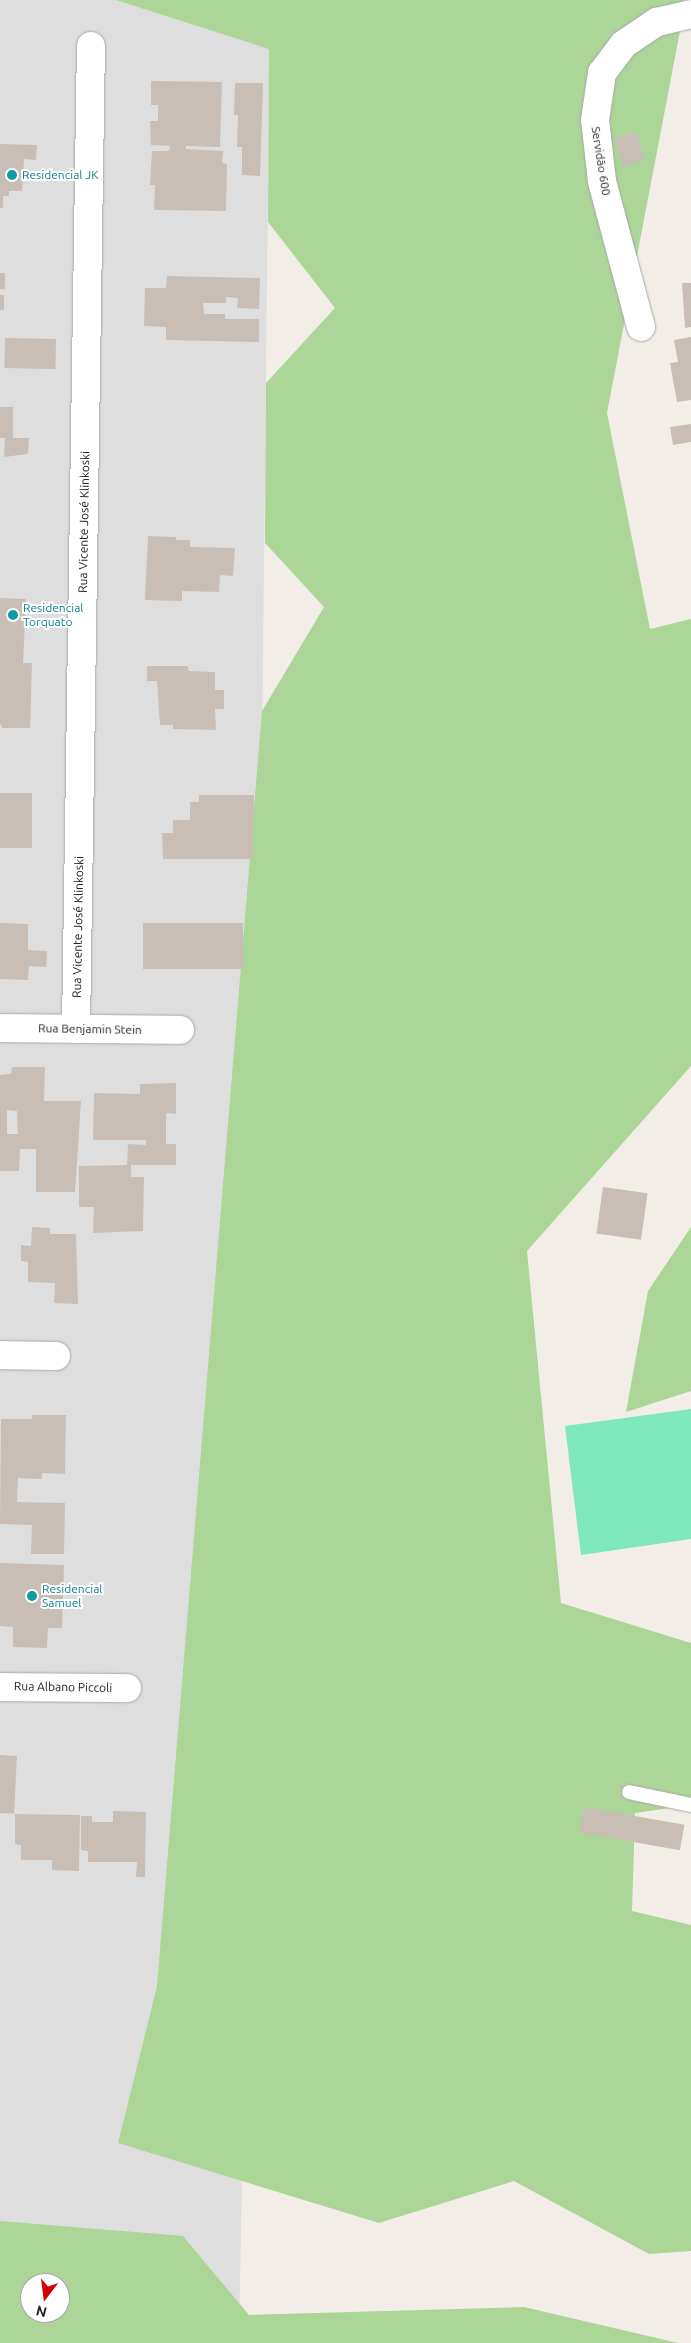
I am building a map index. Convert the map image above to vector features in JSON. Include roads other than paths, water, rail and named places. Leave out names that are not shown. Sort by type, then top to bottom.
[{"type":"street","name":"Servidão 600","points":[[641,327],[602,181],[595,120],[602,73],[624,44],[657,22],[691,14]]},
{"type":"street","name":"Rua Vicente José Klinkoski","points":[[76,1029],[91,46]]},
{"type":"street","name":"Rua Benjamin Stein","points":[[0,1028],[180,1030]]},
{"type":"street","points":[[0,1355],[56,1356]]},
{"type":"street","name":"Rua Albano Piccoli","points":[[0,1687],[127,1688]]},
{"type":"lane","points":[[629,1792],[691,1805]]},
{"type":"place","name":"Residencial JK","points":[[12,175]]},
{"type":"place","name":"Residencial Torquato","points":[[13,615]]},
{"type":"place","name":"Residencial Samuel","points":[[32,1596]]}]
